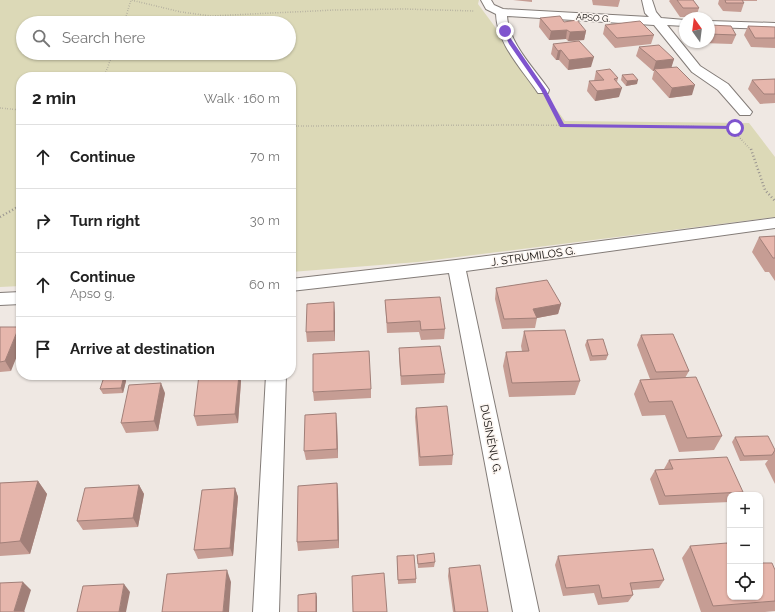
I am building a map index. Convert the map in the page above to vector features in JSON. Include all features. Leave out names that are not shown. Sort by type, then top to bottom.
[{"type":"street","points":[[486,0],[490,7],[501,12],[500,20],[511,44],[543,90]]},
{"type":"street","points":[[647,0],[650,13],[696,69],[723,87],[745,112]]},
{"type":"street","name":"APSO G.","points":[[501,12],[679,23]]},
{"type":"street","points":[[715,24],[775,26]]},
{"type":"street","name":"J. STRUMILOS G.","points":[[296,284],[456,266],[775,223]]},
{"type":"street","name":"DUSINĖNŲ G.","points":[[456,266],[460,279],[526,612]]},
{"type":"street","points":[[0,299],[16,298]]},
{"type":"street","points":[[266,612],[276,380]]},
{"type":"path","points":[[126,16],[131,0],[169,10],[210,16],[234,16],[284,11],[425,8],[501,12]]},
{"type":"path","points":[[106,72],[110,60]]},
{"type":"path","points":[[543,90],[562,126]]},
{"type":"path","points":[[0,108],[16,110]]},
{"type":"path","points":[[735,128],[745,112]]},
{"type":"path","points":[[296,126],[562,126],[735,128]]},
{"type":"path","points":[[735,128],[739,137],[751,149],[765,190],[775,200]]},
{"type":"path","points":[[0,217],[16,208]]},
{"type":"shaded area","points":[[0,0],[479,0],[478,4],[565,121],[749,123],[775,157],[775,217],[418,262],[296,272],[296,72],[16,72],[16,286],[0,287]]},
{"type":"building","points":[[677,0],[693,0],[699,8],[683,8]]},
{"type":"building","points":[[725,0],[742,0],[744,3],[726,3]]},
{"type":"building","points":[[560,16],[564,22],[577,20],[586,31],[551,31],[540,18]]},
{"type":"building","points":[[640,21],[654,35],[617,38],[605,25]]},
{"type":"building","points":[[715,25],[731,26],[736,35],[715,34]]},
{"type":"building","points":[[748,26],[775,27],[775,38],[755,38]]},
{"type":"building","points":[[579,41],[594,57],[569,60],[561,50],[558,51],[553,44]]},
{"type":"building","points":[[659,45],[674,59],[656,61],[639,47]]},
{"type":"building","points":[[677,67],[695,85],[672,88],[654,69]]},
{"type":"building","points":[[610,69],[618,78],[614,79],[622,88],[597,91],[589,81],[604,80],[596,71]]},
{"type":"building","points":[[633,74],[638,80],[627,81],[622,75]]},
{"type":"building","points":[[775,79],[775,94],[764,94],[752,80]]},
{"type":"building","points":[[775,236],[775,258],[773,258],[759,237]]},
{"type":"building","points":[[547,280],[561,304],[533,309],[537,318],[504,319],[496,288]]},
{"type":"building","points":[[440,297],[445,329],[421,330],[420,321],[387,323],[385,300]]},
{"type":"building","points":[[334,302],[334,331],[306,332],[307,304]]},
{"type":"building","points":[[0,327],[16,327],[16,334],[5,361],[0,362]]},
{"type":"building","points":[[565,330],[580,381],[512,383],[506,352],[529,351],[524,331]]},
{"type":"building","points":[[673,334],[689,371],[656,372],[641,335]]},
{"type":"building","points":[[603,339],[608,355],[592,356],[587,340]]},
{"type":"building","points":[[440,346],[445,374],[401,376],[399,348]]},
{"type":"building","points":[[369,351],[371,389],[313,392],[313,354]]},
{"type":"building","points":[[696,377],[722,436],[687,438],[672,401],[649,402],[640,380]]},
{"type":"building","points":[[103,380],[123,380],[121,388],[100,389]]},
{"type":"building","points":[[198,380],[238,380],[235,414],[194,416]]},
{"type":"building","points":[[161,383],[154,421],[121,423],[129,385]]},
{"type":"building","points":[[447,406],[453,455],[420,457],[416,408]]},
{"type":"building","points":[[336,413],[337,449],[304,451],[305,415]]},
{"type":"building","points":[[768,436],[775,450],[772,455],[744,456],[735,437]]},
{"type":"building","points":[[727,457],[743,492],[665,496],[655,470],[673,469],[669,460]]},
{"type":"building","points":[[38,481],[20,541],[0,543],[0,483]]},
{"type":"building","points":[[337,483],[338,540],[297,542],[298,486]]},
{"type":"building","points":[[139,485],[133,518],[77,521],[85,488]]},
{"type":"building","points":[[235,488],[230,548],[194,550],[202,490]]},
{"type":"building","points":[[727,543],[727,600],[763,600],[763,563],[772,563],[775,570],[775,601],[713,606],[690,546]]},
{"type":"building","points":[[653,549],[664,580],[630,583],[633,595],[602,598],[599,585],[566,588],[558,556]]},
{"type":"building","points":[[434,553],[435,562],[418,564],[417,555]]},
{"type":"building","points":[[414,555],[416,579],[398,580],[397,556]]},
{"type":"building","points":[[480,565],[488,612],[455,612],[449,568]]},
{"type":"building","points":[[227,570],[223,612],[162,612],[167,574]]},
{"type":"building","points":[[384,573],[387,612],[353,612],[352,576]]},
{"type":"building","points":[[23,582],[14,611],[24,612],[0,612],[0,583]]},
{"type":"building","points":[[124,584],[119,612],[77,612],[83,586]]},
{"type":"building","points":[[316,593],[316,612],[298,612],[298,595]]},
{"type":"route","points":[[505,31],[511,44],[543,90],[562,126],[735,128]]}]
